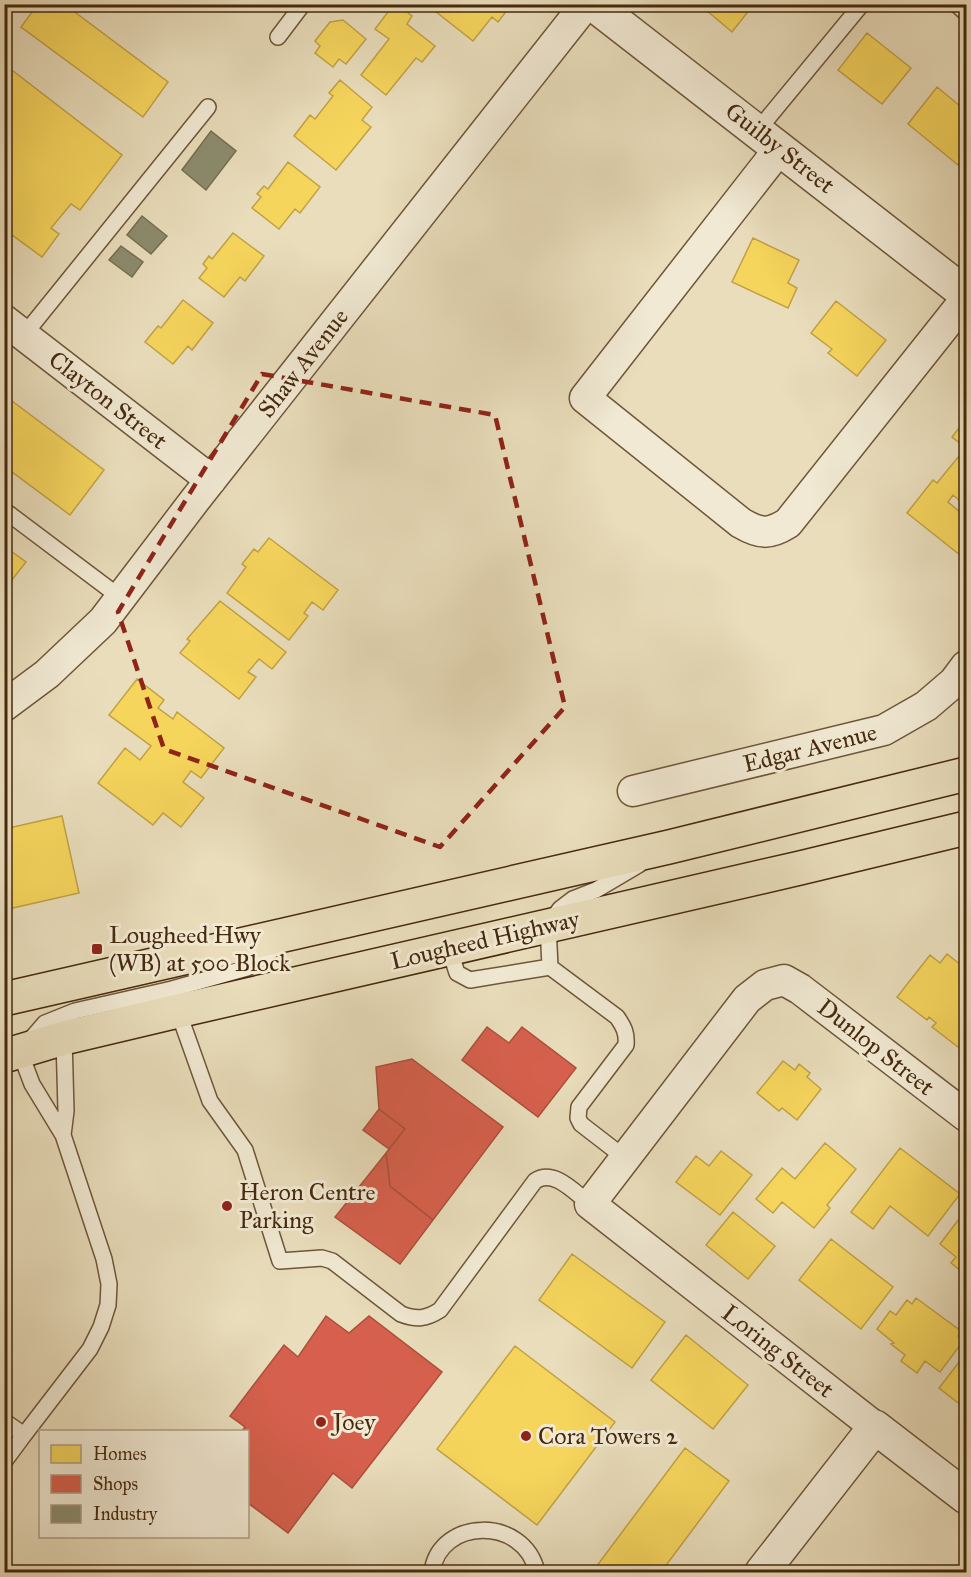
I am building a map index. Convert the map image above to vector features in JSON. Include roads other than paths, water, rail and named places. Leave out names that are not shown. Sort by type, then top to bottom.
[{"type":"main road","name":"Lougheed Highway","points":[[4,999],[293,935],[669,847],[966,774]]},
{"type":"main road","name":"Lougheed Highway","points":[[12,1054],[175,1000],[449,948],[966,828]]},
{"type":"street","name":"Shaw Avenue","points":[[4,706],[47,674],[103,621],[211,480],[586,4]]},
{"type":"street","name":"Guilby Street","points":[[593,4],[966,294]]},
{"type":"street","points":[[769,139],[585,398],[741,523],[754,531],[770,532],[788,523],[966,299]]},
{"type":"street","name":"Clayton Street","points":[[14,328],[211,480]]},
{"type":"street","name":"Edgar Avenue","points":[[633,791],[884,730],[926,706],[954,682],[966,666]]},
{"type":"street","name":"Dunlop Street","points":[[625,1158],[747,999],[765,985],[784,980],[800,989],[966,1116]]},
{"type":"street","points":[[590,1204],[625,1158]]},
{"type":"street","name":"Loring Street","points":[[590,1204],[966,1497]]},
{"type":"street","points":[[762,1572],[875,1427]]},
{"type":"lane","points":[[278,38],[303,4]]},
{"type":"lane","points":[[769,139],[862,4]]},
{"type":"lane","points":[[956,4],[966,13]]},
{"type":"lane","points":[[14,328],[208,106]]},
{"type":"lane","points":[[4,510],[121,598]]},
{"type":"lane","points":[[550,967],[548,925],[560,909],[573,899],[596,890],[669,847]]},
{"type":"lane","points":[[4,1462],[90,1349],[101,1327],[108,1305],[109,1284],[104,1260],[63,1135],[12,1054],[45,1023],[75,1011],[175,1000],[247,968],[293,935]]},
{"type":"lane","points":[[449,948],[457,973],[471,980],[550,967],[617,1017],[627,1036],[626,1045],[579,1107],[578,1118],[581,1124],[625,1158]]},
{"type":"lane","points":[[175,1000],[210,1101],[245,1150],[279,1261],[322,1258],[332,1261],[401,1314],[414,1319],[429,1317],[440,1310],[535,1181],[542,1177],[558,1180],[590,1204]]},
{"type":"lane","points":[[63,1135],[66,1111],[64,1038]]},
{"type":"lane","points":[[4,1420],[24,1436]]},
{"type":"lane","points":[[432,1572],[441,1551],[454,1539],[469,1531],[486,1529],[503,1533],[518,1541],[530,1554],[537,1572]]},
{"type":"place","name":"Lougheed Hwy (WB) at 500 Block","points":[[97,949]]},
{"type":"place","name":"Heron Centre Parking","points":[[227,1206]]},
{"type":"place","name":"Joey","points":[[321,1422]]},
{"type":"place","name":"Cora Towers 2","points":[[526,1436]]}]
